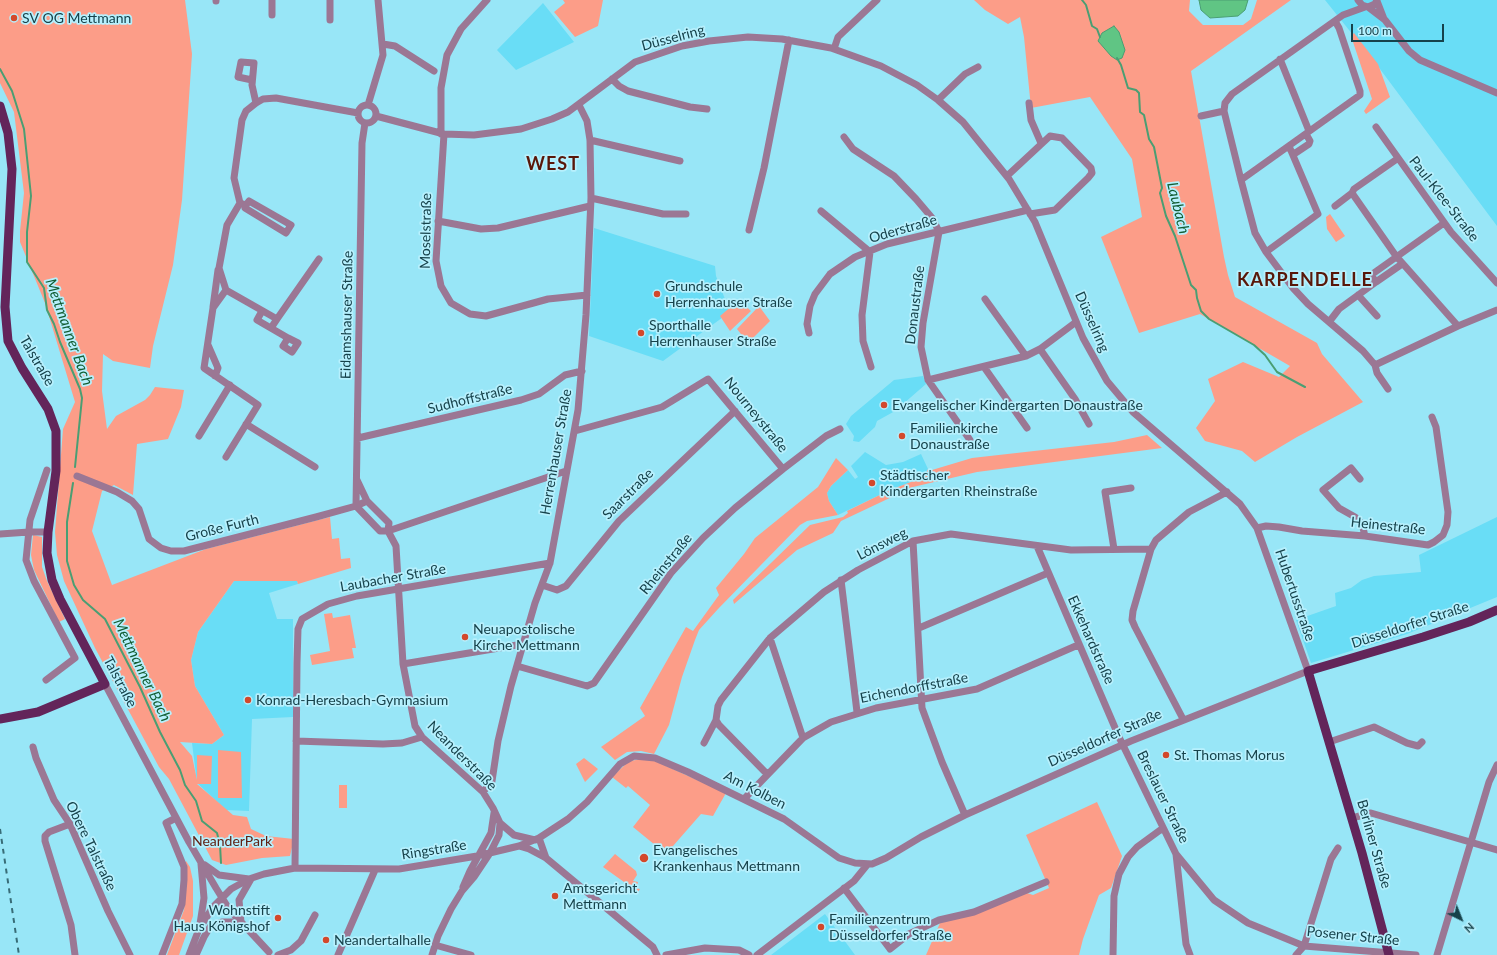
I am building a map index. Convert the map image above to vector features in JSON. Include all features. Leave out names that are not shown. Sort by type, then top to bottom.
[{"type":"main road","name":"Talstraße","points":[[0,106],[8,133],[12,169],[5,307],[8,341],[14,355],[42,398],[53,420],[56,431],[56,471],[48,532],[47,553],[52,580],[60,599],[105,684]]},
{"type":"main road","name":"Düsseldorfer Straße","points":[[1308,671],[1423,637],[1469,622],[1497,610]]},
{"type":"main road","name":"Berliner Straße","points":[[1308,671],[1352,818],[1389,954]]},
{"type":"main road","points":[[0,719],[38,712],[105,684]]},
{"type":"street","points":[[272,0],[272,15]]},
{"type":"street","points":[[330,0],[330,20]]},
{"type":"street","points":[[368,105],[382,58],[383,44],[378,0]]},
{"type":"street","name":"Moselstraße","points":[[487,0],[461,29],[447,55],[440,88],[442,134],[437,271],[441,286],[448,298],[462,310],[474,316],[486,316],[548,299],[587,295]]},
{"type":"street","points":[[834,49],[838,37],[877,0]]},
{"type":"street","points":[[1385,20],[1356,0],[1345,14],[1227,98],[1224,103],[1224,111],[1255,233],[1266,252],[1293,288],[1363,352],[1375,365],[1377,373],[1388,389]]},
{"type":"street","points":[[1345,14],[1367,7],[1377,0],[1385,20],[1409,51],[1420,60],[1497,93]]},
{"type":"street","points":[[1241,180],[1360,95],[1344,42],[1335,21]]},
{"type":"street","name":"Düsselring","points":[[376,116],[442,134],[474,135],[521,129],[552,119],[579,105],[635,62],[682,46],[728,38],[748,37],[789,40],[834,49],[887,68],[917,85],[938,100],[963,122],[1007,176],[1029,212],[1054,265],[1076,322],[1096,363],[1107,381],[1133,412],[1240,504],[1257,528]]},
{"type":"street","points":[[748,230],[764,168],[789,40]]},
{"type":"street","points":[[383,44],[395,46],[434,71]]},
{"type":"street","points":[[1280,59],[1310,141],[1309,144],[1294,154]]},
{"type":"street","points":[[938,100],[965,74],[978,67]]},
{"type":"street","points":[[612,79],[619,86],[628,91],[690,107],[707,109]]},
{"type":"street","points":[[252,80],[256,102]]},
{"type":"street","points":[[226,458],[258,405],[204,368],[227,225],[243,204],[249,201],[291,225],[286,233],[245,208],[243,204],[234,178],[242,120],[246,111],[256,102],[276,98],[358,113]]},
{"type":"street","points":[[1029,103],[1031,120],[1041,143]]},
{"type":"street","points":[[368,105],[375,110],[376,116],[373,121],[365,123],[359,119],[358,113],[362,107],[368,105]]},
{"type":"street","name":"Herrenhauser Straße","points":[[483,792],[492,779],[498,741],[517,666],[542,584],[550,563],[566,471],[575,431],[582,371],[591,198],[590,140],[587,121],[579,105]]},
{"type":"street","points":[[1201,116],[1224,111]]},
{"type":"street","name":"Eidamshauser Straße","points":[[356,506],[362,143],[365,123]]},
{"type":"street","name":"Paul-Klee-Straße","points":[[1376,127],[1397,159],[1444,223],[1497,283]]},
{"type":"street","points":[[1007,176],[1050,136],[1062,138],[1091,168],[1092,173],[1055,210],[1029,212]]},
{"type":"street","points":[[844,137],[853,149],[894,176],[933,219],[939,232]]},
{"type":"street","points":[[590,140],[680,162]]},
{"type":"street","points":[[1266,252],[1318,214],[1294,154],[1289,146]]},
{"type":"street","points":[[1335,206],[1352,193],[1354,189],[1397,159]]},
{"type":"street","points":[[1352,193],[1402,264],[1458,326]]},
{"type":"street","points":[[591,198],[663,214],[686,214]]},
{"type":"street","points":[[438,221],[481,229],[498,228],[590,206]]},
{"type":"street","points":[[821,211],[870,252],[862,315],[863,341],[871,367]]},
{"type":"street","name":"Oderstraße","points":[[809,334],[807,324],[810,306],[815,294],[830,274],[855,257],[888,244],[1029,212]]},
{"type":"street","points":[[1376,282],[1371,275],[1444,223]]},
{"type":"street","name":"Donaustraße","points":[[939,232],[923,323],[921,347],[928,380],[970,440]]},
{"type":"street","points":[[271,328],[319,259]]},
{"type":"street","points":[[1329,322],[1339,309],[1402,264]]},
{"type":"street","points":[[219,268],[226,290],[277,319]]},
{"type":"street","points":[[213,308],[226,290]]},
{"type":"street","points":[[1358,295],[1377,316]]},
{"type":"street","points":[[985,299],[1026,356]]},
{"type":"street","points":[[1375,365],[1458,326],[1497,310]]},
{"type":"street","points":[[262,311],[257,320],[288,338]]},
{"type":"street","points":[[928,380],[1026,356],[1040,349],[1076,322]]},
{"type":"street","points":[[207,343],[218,368],[215,376]]},
{"type":"street","points":[[1040,349],[1075,399],[1089,424]]},
{"type":"street","points":[[984,367],[1027,428]]},
{"type":"street","name":"Sudhoffstraße","points":[[358,438],[521,400],[539,394],[564,375],[582,371]]},
{"type":"street","name":"Nourneystraße","points":[[575,431],[662,407],[708,380],[783,469]]},
{"type":"street","points":[[198,436],[230,385]]},
{"type":"street","name":"Saarstraße","points":[[542,584],[557,590],[566,586],[619,521],[735,411]]},
{"type":"street","name":"Heinestraße","points":[[1257,528],[1272,526],[1302,531],[1365,536],[1428,545],[1442,535],[1447,525],[1448,512],[1436,427],[1432,417]]},
{"type":"street","points":[[246,424],[315,467]]},
{"type":"street","name":"Rheinstraße","points":[[517,666],[587,686],[594,683],[680,564],[725,517],[826,436],[840,429]]},
{"type":"street","points":[[1360,479],[1351,468],[1323,490],[1339,508],[1355,517],[1362,524],[1365,536]]},
{"type":"street","points":[[46,680],[75,658],[29,569],[26,551],[30,520],[47,470]]},
{"type":"street","points":[[356,506],[380,531],[388,531],[566,471]]},
{"type":"street","name":"Große Furth","points":[[77,476],[110,489],[132,501],[139,510],[150,539],[161,548],[171,551],[184,551],[356,506],[367,501]]},
{"type":"street","name":"Neanderstraße","points":[[357,480],[367,501],[389,523],[388,531],[396,546],[403,664],[413,720],[422,736],[483,792],[494,810],[500,824],[498,838],[490,853],[479,871],[462,891]]},
{"type":"street","points":[[1114,549],[1104,492],[1131,488]]},
{"type":"street","points":[[1183,719],[1133,622],[1133,611],[1151,549],[1159,538],[1189,512],[1227,492]]},
{"type":"street","name":"Hubertusstraße","points":[[1257,528],[1308,671]]},
{"type":"street","points":[[0,534],[48,532]]},
{"type":"street","name":"Lönsweg","points":[[704,743],[716,720],[716,712],[721,700],[770,638],[801,610],[841,580],[894,550],[914,541],[951,534],[1072,550],[1151,549]]},
{"type":"street","points":[[914,541],[922,708],[942,762],[965,815]]},
{"type":"street","name":"Ekkehardstraße","points":[[1037,546],[1078,645],[1123,745]]},
{"type":"street","name":"Laubacher Straße","points":[[296,868],[296,740],[298,629],[300,622],[306,616],[341,600],[550,563]]},
{"type":"street","points":[[919,628],[1048,573]]},
{"type":"street","points":[[841,580],[857,712]]},
{"type":"street","points":[[770,638],[803,738]]},
{"type":"street","points":[[403,664],[523,644]]},
{"type":"street","name":"Eichendorffstraße","points":[[767,774],[803,738],[826,724],[857,712],[983,687],[1078,645]]},
{"type":"street","name":"Düsseldorfer Straße","points":[[867,864],[886,858],[921,837],[965,815],[1123,745],[1183,719],[1308,671]]},
{"type":"street","name":"Talstraße","points":[[105,684],[176,818],[221,897],[206,916],[199,929],[189,955]]},
{"type":"street","points":[[716,720],[722,729],[767,774],[744,799]]},
{"type":"street","points":[[1328,742],[1374,727],[1407,743],[1418,746],[1422,742]]},
{"type":"street","points":[[296,740],[383,744],[406,742],[422,736]]},
{"type":"street","name":"Breslauer Straße","points":[[1123,745],[1176,854],[1186,944],[1190,955]]},
{"type":"street","name":"Obere Talstraße","points":[[33,747],[36,758],[54,800],[70,824],[108,911],[130,955]]},
{"type":"street","name":"Am Kolben","points":[[625,761],[634,756],[655,758],[744,799],[798,828],[839,858],[850,862],[867,864]]},
{"type":"street","name":"Ringstraße","points":[[221,897],[233,887],[250,879],[264,874],[296,868],[375,870],[404,868],[477,856],[518,846],[537,839],[577,812],[625,761]]},
{"type":"street","points":[[1437,955],[1470,842],[1489,782],[1497,765]]},
{"type":"street","name":"Neanderstraße","points":[[432,955],[445,920],[462,891],[477,856],[491,833],[494,824],[494,810]]},
{"type":"street","points":[[1352,818],[1371,813],[1497,850]]},
{"type":"street","points":[[162,955],[182,904],[184,867],[166,823],[176,818]]},
{"type":"street","points":[[70,824],[51,831],[46,834],[45,839],[60,896],[71,925],[75,955]]},
{"type":"street","points":[[500,824],[514,836],[537,839],[546,858]]},
{"type":"street","points":[[1113,955],[1114,896],[1119,874],[1128,857],[1142,842],[1163,828]]},
{"type":"street","points":[[518,846],[529,849],[546,858],[653,947],[657,955]]},
{"type":"street","points":[[1296,955],[1304,946],[1331,860],[1338,848]]},
{"type":"street","name":"Posener Straße","points":[[1176,854],[1210,896],[1225,909],[1248,923],[1304,946],[1416,955]]},
{"type":"street","name":"Talstraße","points":[[201,862],[219,875],[250,879]]},
{"type":"street","name":"Talstraße","points":[[199,929],[204,898],[201,862]]},
{"type":"street","points":[[757,955],[859,876],[867,864]]},
{"type":"street","points":[[338,955],[375,870]]},
{"type":"street","points":[[241,922],[239,900],[250,879]]},
{"type":"street","points":[[844,888],[889,952],[909,934],[939,920],[974,912],[1046,882]]},
{"type":"street","points":[[221,897],[229,909],[267,954],[274,952],[277,955],[290,950],[301,941],[315,915]]},
{"type":"street","points":[[196,955],[210,927],[222,922],[241,922]]},
{"type":"street","points":[[435,945],[470,955]]},
{"type":"street","points":[[666,955],[705,948],[739,950],[749,955]]},
{"type":"shaded area","points":[[1199,0],[1248,0],[1245,10],[1238,16],[1210,18],[1201,10]]},
{"type":"shaded area","points":[[1325,0],[1497,0],[1497,226],[1377,65]]},
{"type":"shaded area","points":[[543,3],[574,42],[516,70],[497,50]]},
{"type":"shaded area","points":[[1114,26],[1119,32],[1125,50],[1122,58],[1117,60],[1111,56],[1098,41],[1102,33]]},
{"type":"shaded area","name":"Grundschule Herrenhauser Straße","points":[[594,228],[715,266],[716,276],[730,312],[663,361],[589,336]]},
{"type":"shaded area","name":"Evangelischer Kindergarten Donaustraße","points":[[923,376],[926,384],[895,411],[877,421],[875,427],[859,442],[853,441],[854,436],[846,424],[851,416],[894,380]]},
{"type":"shaded area","name":"Städtischer Kindergarten Rheinstraße","points":[[865,452],[886,465],[903,462],[921,454],[928,469],[924,477],[890,490],[838,515],[829,501],[827,493],[831,486],[848,470],[855,479],[858,477],[851,466]]},
{"type":"shaded area","points":[[1497,517],[1497,597],[1407,634],[1311,663],[1296,620],[1336,606],[1335,593],[1351,588],[1362,580],[1374,576],[1421,572],[1419,555]]},
{"type":"shaded area","name":"Konrad-Heresbach-Gymnasium","points":[[234,581],[297,581],[298,584],[269,593],[277,619],[293,619],[293,717],[252,719],[249,811],[226,810],[197,783],[192,743],[212,744],[224,735],[195,686],[191,660],[198,632]]},
{"type":"shaded area","name":"Familienzentrum Düsseldorfer Straße","points":[[825,914],[855,955],[771,955],[779,949]]},
{"type":"green space","name":"NeanderPark","points":[[0,0],[185,0],[192,54],[182,200],[173,265],[153,346],[150,368],[113,361],[103,354],[102,391],[107,429],[116,416],[145,400],[155,387],[184,390],[181,407],[168,439],[137,444],[133,495],[114,485],[102,491],[92,531],[112,585],[206,549],[330,517],[332,539],[339,538],[341,559],[350,558],[351,568],[298,584],[297,581],[234,581],[198,632],[191,660],[195,686],[224,735],[212,744],[180,742],[192,756],[197,780],[197,755],[212,756],[211,784],[197,784],[233,815],[247,817],[251,829],[266,836],[294,839],[290,856],[262,858],[226,865],[212,860],[169,779],[159,767],[95,648],[64,581],[57,555],[55,532],[63,429],[75,402],[45,303],[20,242],[24,193],[14,112],[0,83]]},
{"type":"green space","points":[[563,0],[603,0],[598,26],[575,37],[554,12],[565,3]]},
{"type":"green space","points":[[974,0],[1190,0],[1189,11],[1203,25],[1243,25],[1251,19],[1257,0],[1291,0],[1191,71],[1224,257],[1235,297],[1317,343],[1322,354],[1363,402],[1297,437],[1255,462],[1242,451],[1205,441],[1196,428],[1215,401],[1208,379],[1243,362],[1279,377],[1290,366],[1200,314],[1139,333],[1101,237],[1142,217],[1132,159],[1090,97],[1031,108],[1024,37],[1020,17],[1008,24],[985,10]]},
{"type":"green space","points":[[1354,33],[1378,64],[1390,97],[1366,114],[1364,111],[1372,99],[1351,36]]},
{"type":"green space","points":[[1330,214],[1345,236],[1336,242],[1327,229],[1326,217]]},
{"type":"green space","points":[[739,300],[751,311],[730,331],[720,316]]},
{"type":"green space","points":[[759,306],[770,321],[748,343],[737,329]]},
{"type":"green space","points":[[1147,435],[1162,448],[977,472],[913,487],[841,521],[833,533],[797,550],[734,604],[733,600],[810,525],[843,517],[848,513],[847,511],[890,490],[924,477],[928,469],[932,470],[972,458],[1114,442]]},
{"type":"green space","points":[[836,458],[848,470],[831,486],[827,493],[829,501],[838,515],[807,521],[800,525],[718,609],[699,630],[682,677],[669,725],[654,754],[641,751],[627,752],[615,760],[601,747],[645,716],[640,708],[686,627],[693,631],[719,595],[716,588],[755,538],[818,487]]},
{"type":"green space","points":[[33,535],[42,537],[42,567],[65,619],[59,622],[34,570],[31,555]]},
{"type":"green space","points":[[332,613],[333,618],[350,615],[356,648],[352,648],[354,658],[312,665],[310,655],[330,651],[324,614]]},
{"type":"green space","points":[[218,750],[241,752],[242,798],[218,798]]},
{"type":"green space","points":[[584,758],[598,769],[585,782],[576,764]]},
{"type":"green space","points":[[643,759],[655,761],[726,793],[713,816],[701,814],[666,854],[633,827],[650,805],[628,786],[626,788],[612,777],[629,761]]},
{"type":"green space","points":[[339,785],[347,785],[347,808],[339,808]]},
{"type":"green space","points":[[1097,802],[1122,856],[1111,888],[1099,895],[1083,939],[1079,955],[926,955],[940,923],[1027,893],[1033,895],[1049,888],[1026,835]]},
{"type":"green space","points":[[615,854],[636,871],[637,875],[633,881],[638,882],[636,888],[640,889],[638,892],[603,867]]},
{"type":"green space","points":[[186,861],[190,867],[193,881],[193,916],[179,955],[167,955],[184,910],[187,881]]},
{"type":"waterway","name":"Laubach","points":[[1082,0],[1086,5],[1092,26],[1097,29],[1100,37]]},
{"type":"waterway","name":"Laubach","points":[[1117,58],[1121,65],[1128,88],[1136,90],[1139,93],[1140,112],[1144,115],[1149,139],[1154,147],[1162,188],[1160,193],[1166,216],[1175,236],[1191,285],[1196,290],[1201,311],[1209,319],[1254,345],[1265,355],[1277,372],[1305,387]]},
{"type":"waterway","name":"Mettmanner Bach","points":[[0,69],[12,91],[24,129],[31,196],[27,232],[27,262],[44,288],[47,310],[80,389],[82,398],[75,467]]},
{"type":"waterway","name":"Mettmanner Bach","points":[[73,483],[67,522],[67,561],[74,585],[83,600],[105,619],[140,687],[160,732],[180,770],[185,785],[196,801],[202,821],[217,833],[220,845],[221,863]]},
{"type":"railway","points":[[0,829],[19,955]]},
{"type":"place","name":"SV OG Mettmann","points":[[14,18]]},
{"type":"place","name":"Grundschule Herrenhauser Straße","points":[[657,294]]},
{"type":"place","name":"Sporthalle Herrenhauser Straße","points":[[641,333]]},
{"type":"place","name":"Evangelischer Kindergarten Donaustraße","points":[[884,405]]},
{"type":"place","name":"Familienkirche Donaustraße","points":[[902,436]]},
{"type":"place","name":"Städtischer Kindergarten Rheinstraße","points":[[872,483]]},
{"type":"place","name":"Neuapostolische Kirche Mettmann","points":[[465,637]]},
{"type":"place","name":"Konrad-Heresbach-Gymnasium","points":[[248,700]]},
{"type":"place","name":"St. Thomas Morus","points":[[1166,755]]},
{"type":"place","name":"Evangelisches Krankenhaus Mettmann","points":[[644,858]]},
{"type":"place","name":"Amtsgericht Mettmann","points":[[555,896]]},
{"type":"place","name":"Wohnstift Haus Königshof","points":[[278,918]]},
{"type":"place","name":"Familienzentrum Düsseldorfer Straße","points":[[821,927]]},
{"type":"place","name":"Neandertalhalle","points":[[326,940]]},
{"type":"district","name":"WEST","points":[[553,164]]},
{"type":"district","name":"KARPENDELLE","points":[[1305,280]]}]
